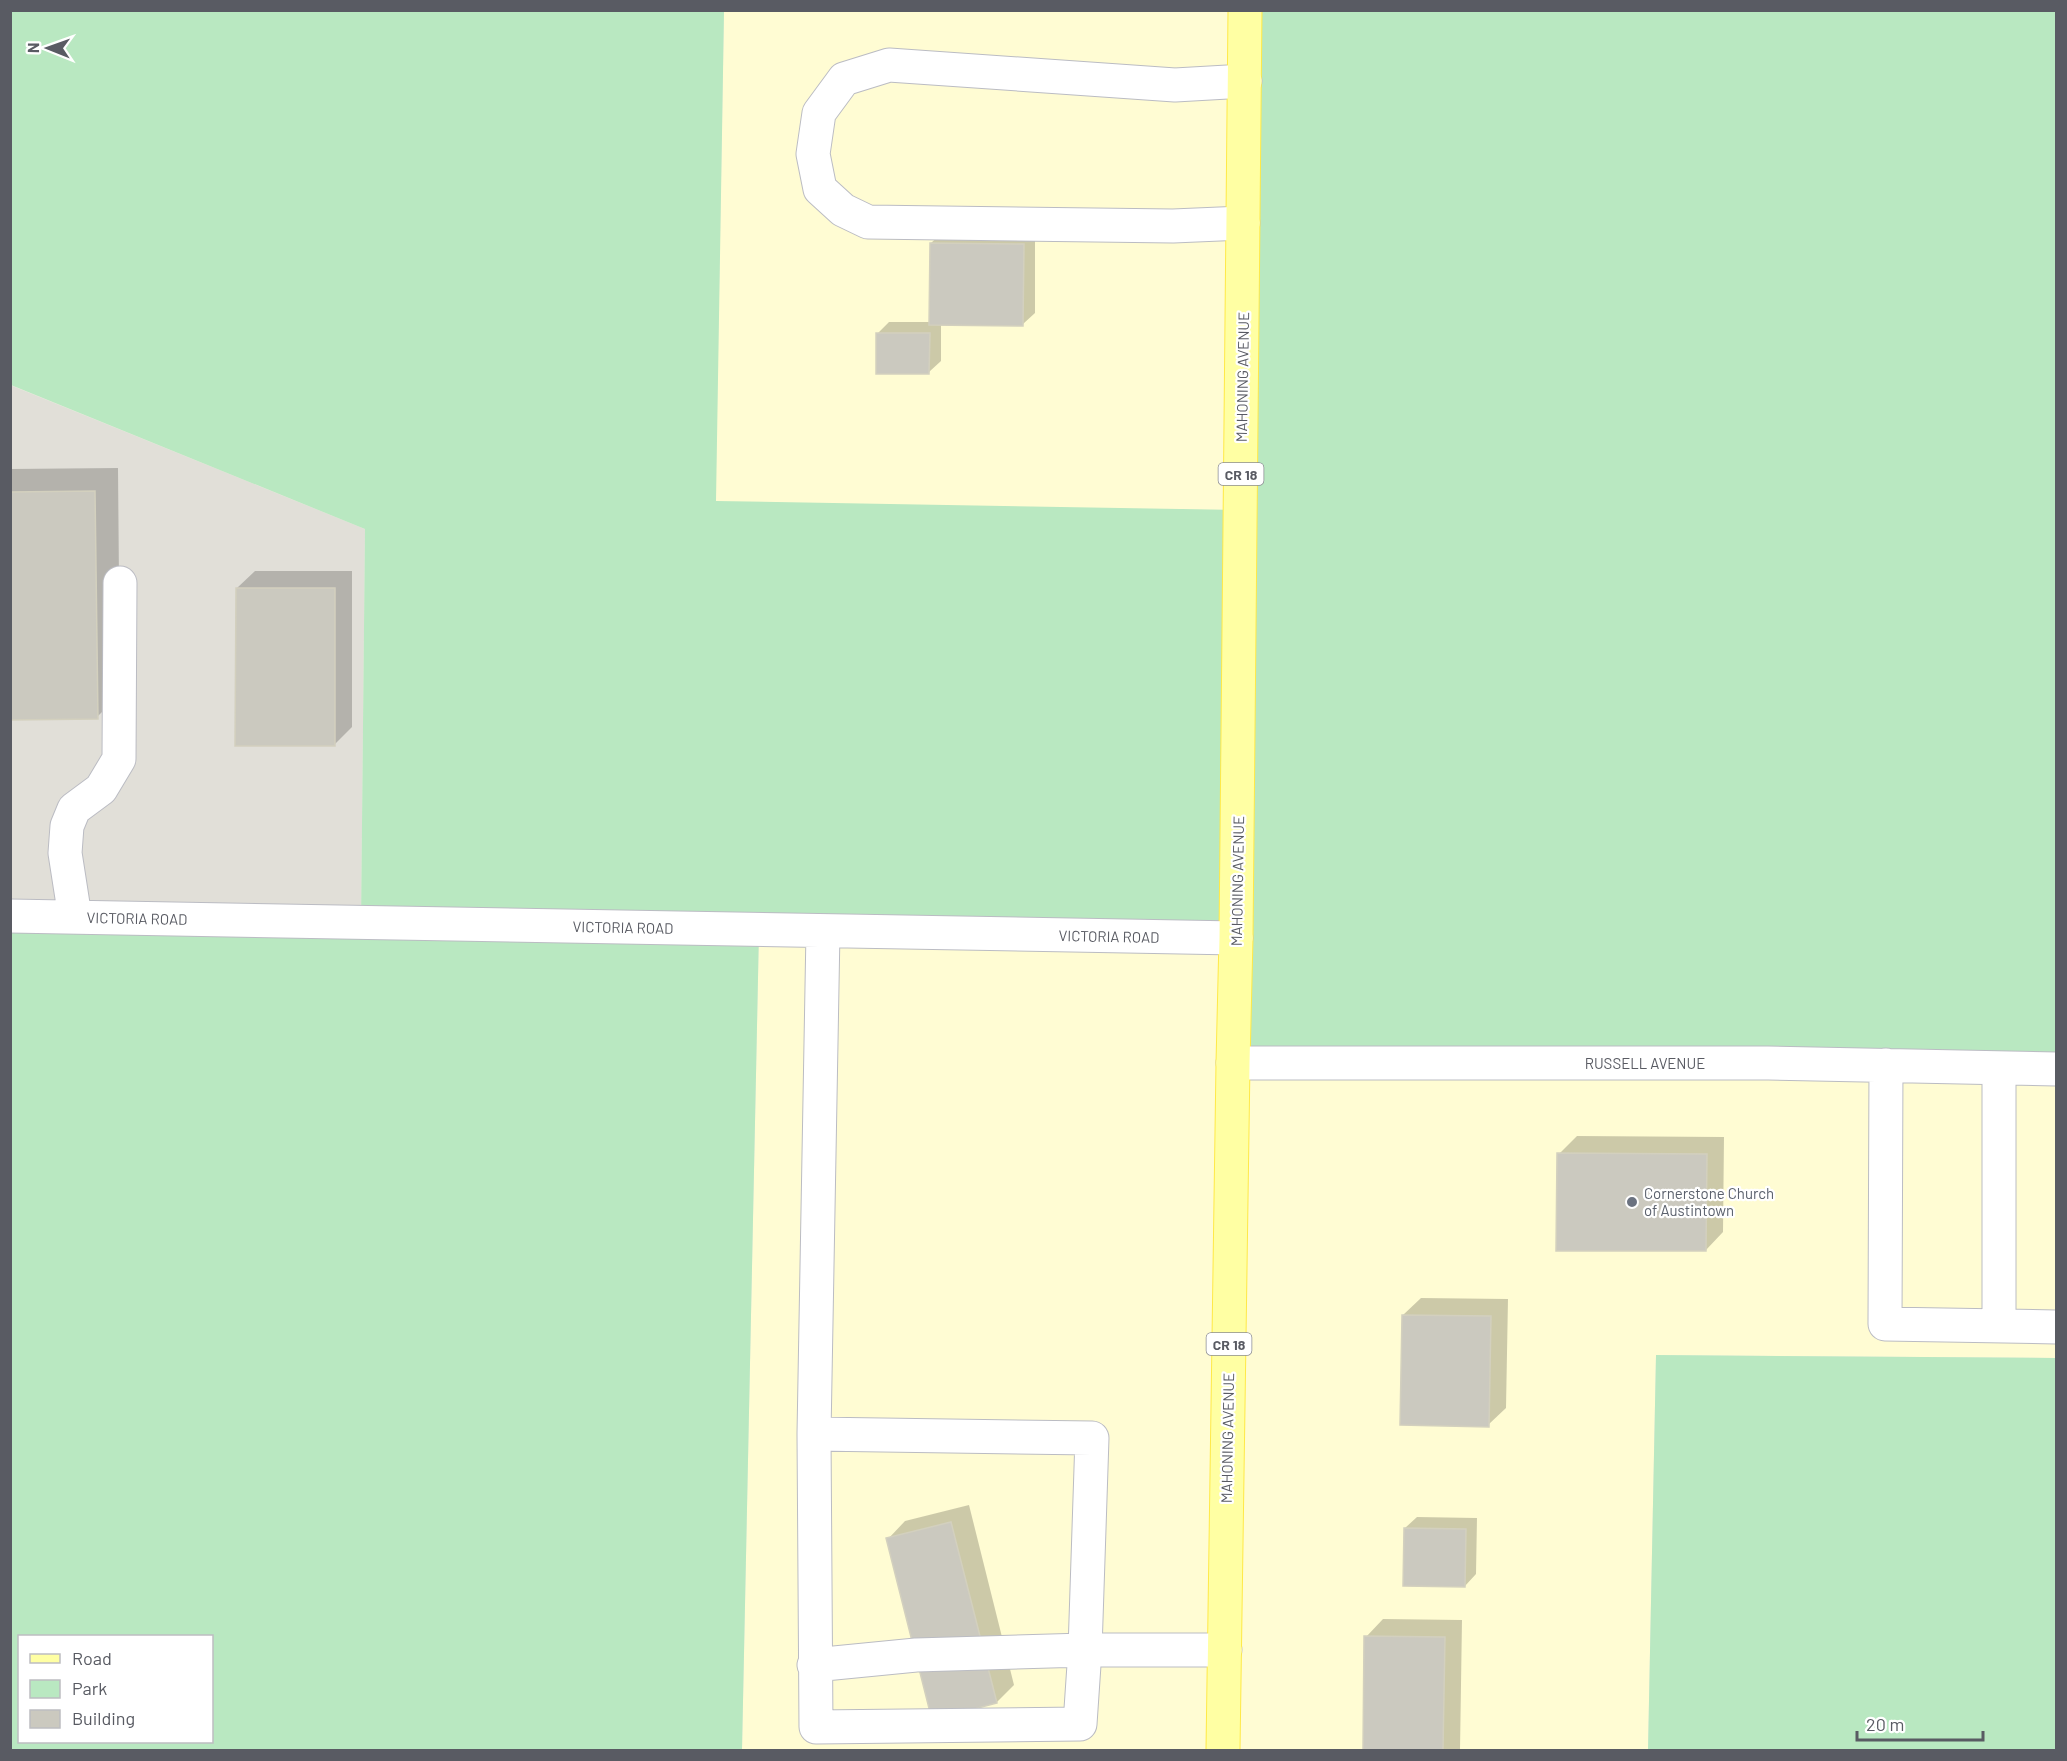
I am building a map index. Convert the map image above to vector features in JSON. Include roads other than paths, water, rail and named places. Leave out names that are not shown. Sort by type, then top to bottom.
[{"type":"main road","name":"MAHONING AVENUE","points":[[1223,1750],[1236,938],[1245,10]]},
{"type":"street","points":[[1243,223],[1173,226],[868,222],[843,210],[820,189],[813,154],[819,113],[844,80],[889,65],[1175,85],[1245,81]]},
{"type":"street","points":[[75,917],[64,853],[67,826],[74,809],[101,789],[119,759],[120,583]]},
{"type":"street","name":"VICTORIA ROAD","points":[[10,916],[1236,938]]},
{"type":"street","points":[[814,1434],[1092,1438],[1085,1650],[1080,1724],[816,1727],[814,1434],[823,931]]},
{"type":"street","name":"RUSSELL AVENUE","points":[[1233,1063],[1768,1063],[2056,1069]]},
{"type":"street","points":[[1886,1065],[1885,1324],[2056,1327]]},
{"type":"street","points":[[1998,1326],[1999,1068]]},
{"type":"street","points":[[814,1665],[915,1655],[1085,1650],[1224,1650]]},
{"type":"place","name":"Cornerstone Church of Austintown","points":[[1632,1202]]}]
